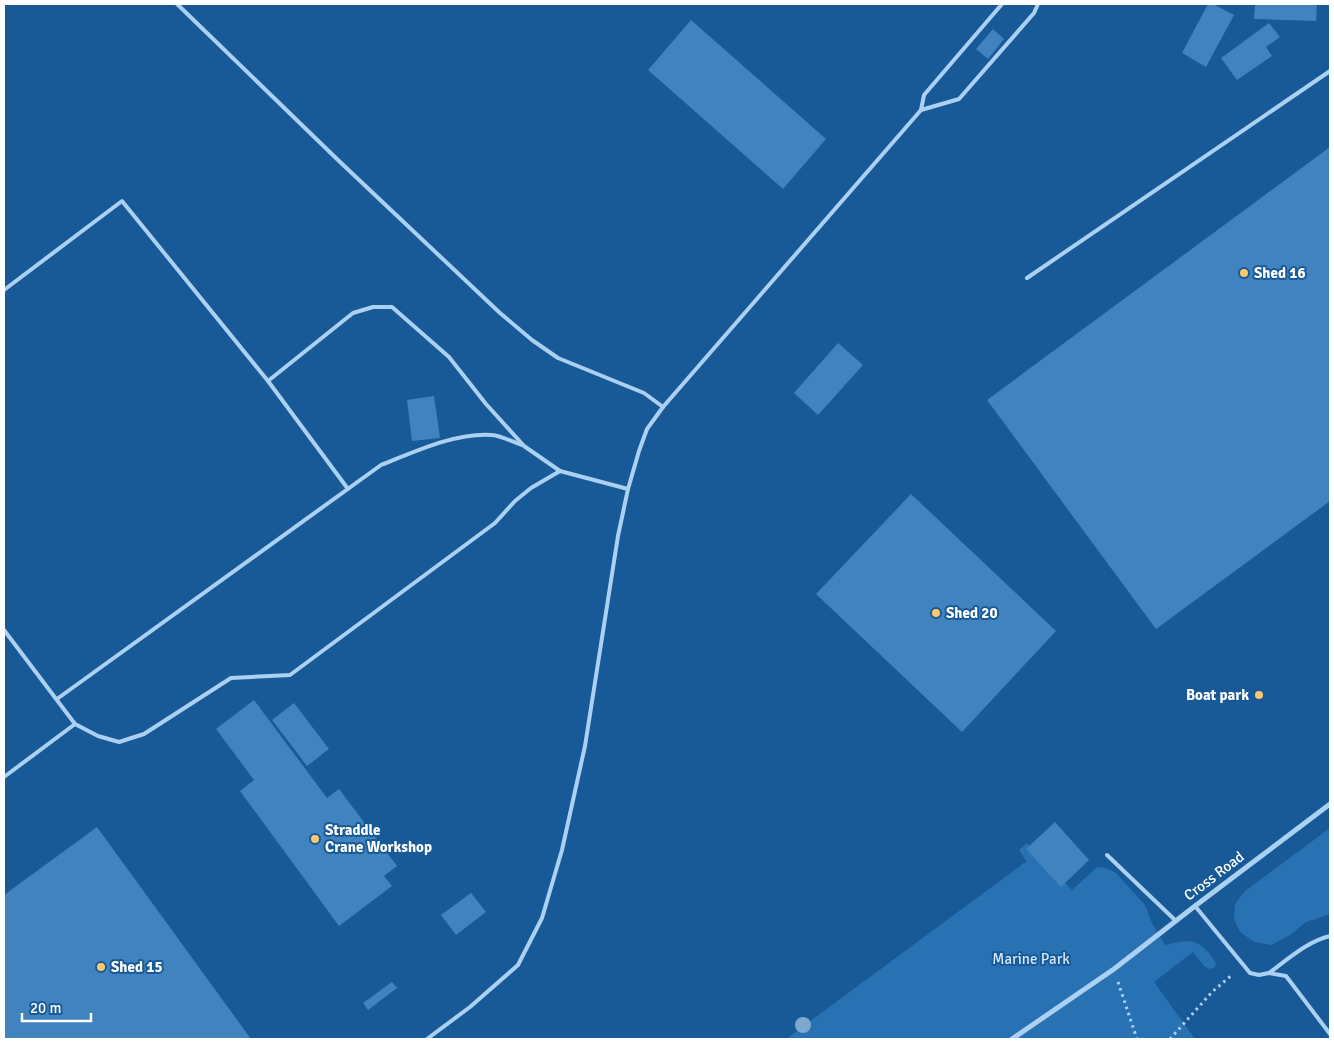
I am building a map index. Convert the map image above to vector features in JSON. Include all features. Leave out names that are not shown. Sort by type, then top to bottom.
[{"type":"street","name":"Cross Road","points":[[1012,1039],[1114,969],[1330,804]]},
{"type":"lane","points":[[177,4],[339,161],[500,313],[526,335],[558,358],[644,393],[663,407]]},
{"type":"lane","points":[[426,1039],[470,1007],[518,965],[542,918],[562,850],[585,746],[618,536],[628,489],[647,429],[663,407],[921,110],[924,95],[1002,4]]},
{"type":"lane","points":[[921,110],[959,99],[1034,13],[1038,4]]},
{"type":"lane","points":[[1027,278],[1330,72]]},
{"type":"lane","points":[[4,290],[122,201],[268,381],[348,489]]},
{"type":"lane","points":[[268,381],[353,313],[373,306],[392,307],[448,357],[486,404],[524,446],[560,471],[628,489]]},
{"type":"lane","points":[[57,699],[381,465],[468,435],[494,435],[524,446]]},
{"type":"lane","points":[[4,630],[75,724],[98,736],[119,742],[144,734],[231,678],[290,675],[495,523],[515,501],[531,488],[560,471]]},
{"type":"lane","points":[[4,777],[75,724]]},
{"type":"lane","points":[[1108,855],[1176,921]]},
{"type":"lane","points":[[1195,906],[1243,966],[1250,972],[1259,975],[1269,972],[1320,939],[1330,936]]},
{"type":"lane","points":[[1269,972],[1286,976],[1330,1034]]},
{"type":"path","points":[[1170,1039],[1212,992],[1243,966]]},
{"type":"path","points":[[1114,969],[1137,1039]]},
{"type":"green space","points":[[1330,828],[1330,914],[1306,922],[1290,935],[1271,945],[1254,942],[1240,932],[1234,919],[1235,904],[1245,891]]},
{"type":"green space","name":"Marine Park","points":[[1027,843],[1072,890],[1097,867],[1106,868],[1116,873],[1145,905],[1152,923],[1165,945],[1182,941],[1193,942],[1210,954],[1216,965],[1213,968],[1210,969],[1204,966],[1193,952],[1154,982],[1195,1039],[786,1039],[1024,863],[1027,863],[1019,850]]},
{"type":"building","points":[[1208,4],[1213,4],[1234,15],[1206,67],[1182,53]]},
{"type":"building","points":[[1255,4],[1317,4],[1316,21],[1254,19]]},
{"type":"building","points":[[691,20],[826,139],[783,189],[648,70]]},
{"type":"building","points":[[1269,23],[1280,37],[1266,47],[1272,56],[1237,80],[1221,58]]},
{"type":"building","points":[[993,29],[1004,39],[988,59],[976,49]]},
{"type":"building","name":"Shed 16","points":[[1330,147],[1330,501],[1156,629],[987,400]]},
{"type":"building","points":[[838,343],[863,365],[818,415],[794,393]]},
{"type":"building","points":[[434,396],[440,438],[412,441],[407,400]]},
{"type":"building","name":"Shed 20","points":[[911,494],[1056,631],[962,732],[816,594]]},
{"type":"building","name":"Straddle Crane Workshop","points":[[254,700],[327,798],[339,789],[397,866],[384,876],[392,886],[339,926],[240,791],[254,780],[216,729]]},
{"type":"building","points":[[294,703],[329,749],[307,766],[272,720]]},
{"type":"building","points":[[1055,822],[1089,860],[1061,887],[1026,849]]},
{"type":"building","name":"Shed 15","points":[[97,827],[251,1039],[4,1039],[4,895]]},
{"type":"building","points":[[471,893],[486,912],[456,935],[441,915]]},
{"type":"building","points":[[392,982],[397,988],[368,1010],[363,1003]]},
{"type":"place","name":"Shed 16","points":[[1244,273]]},
{"type":"place","name":"Shed 20","points":[[936,613]]},
{"type":"place","name":"Boat park","points":[[1259,695]]},
{"type":"place","name":"Straddle Crane Workshop","points":[[315,839]]},
{"type":"place","name":"Shed 15","points":[[101,967]]}]
